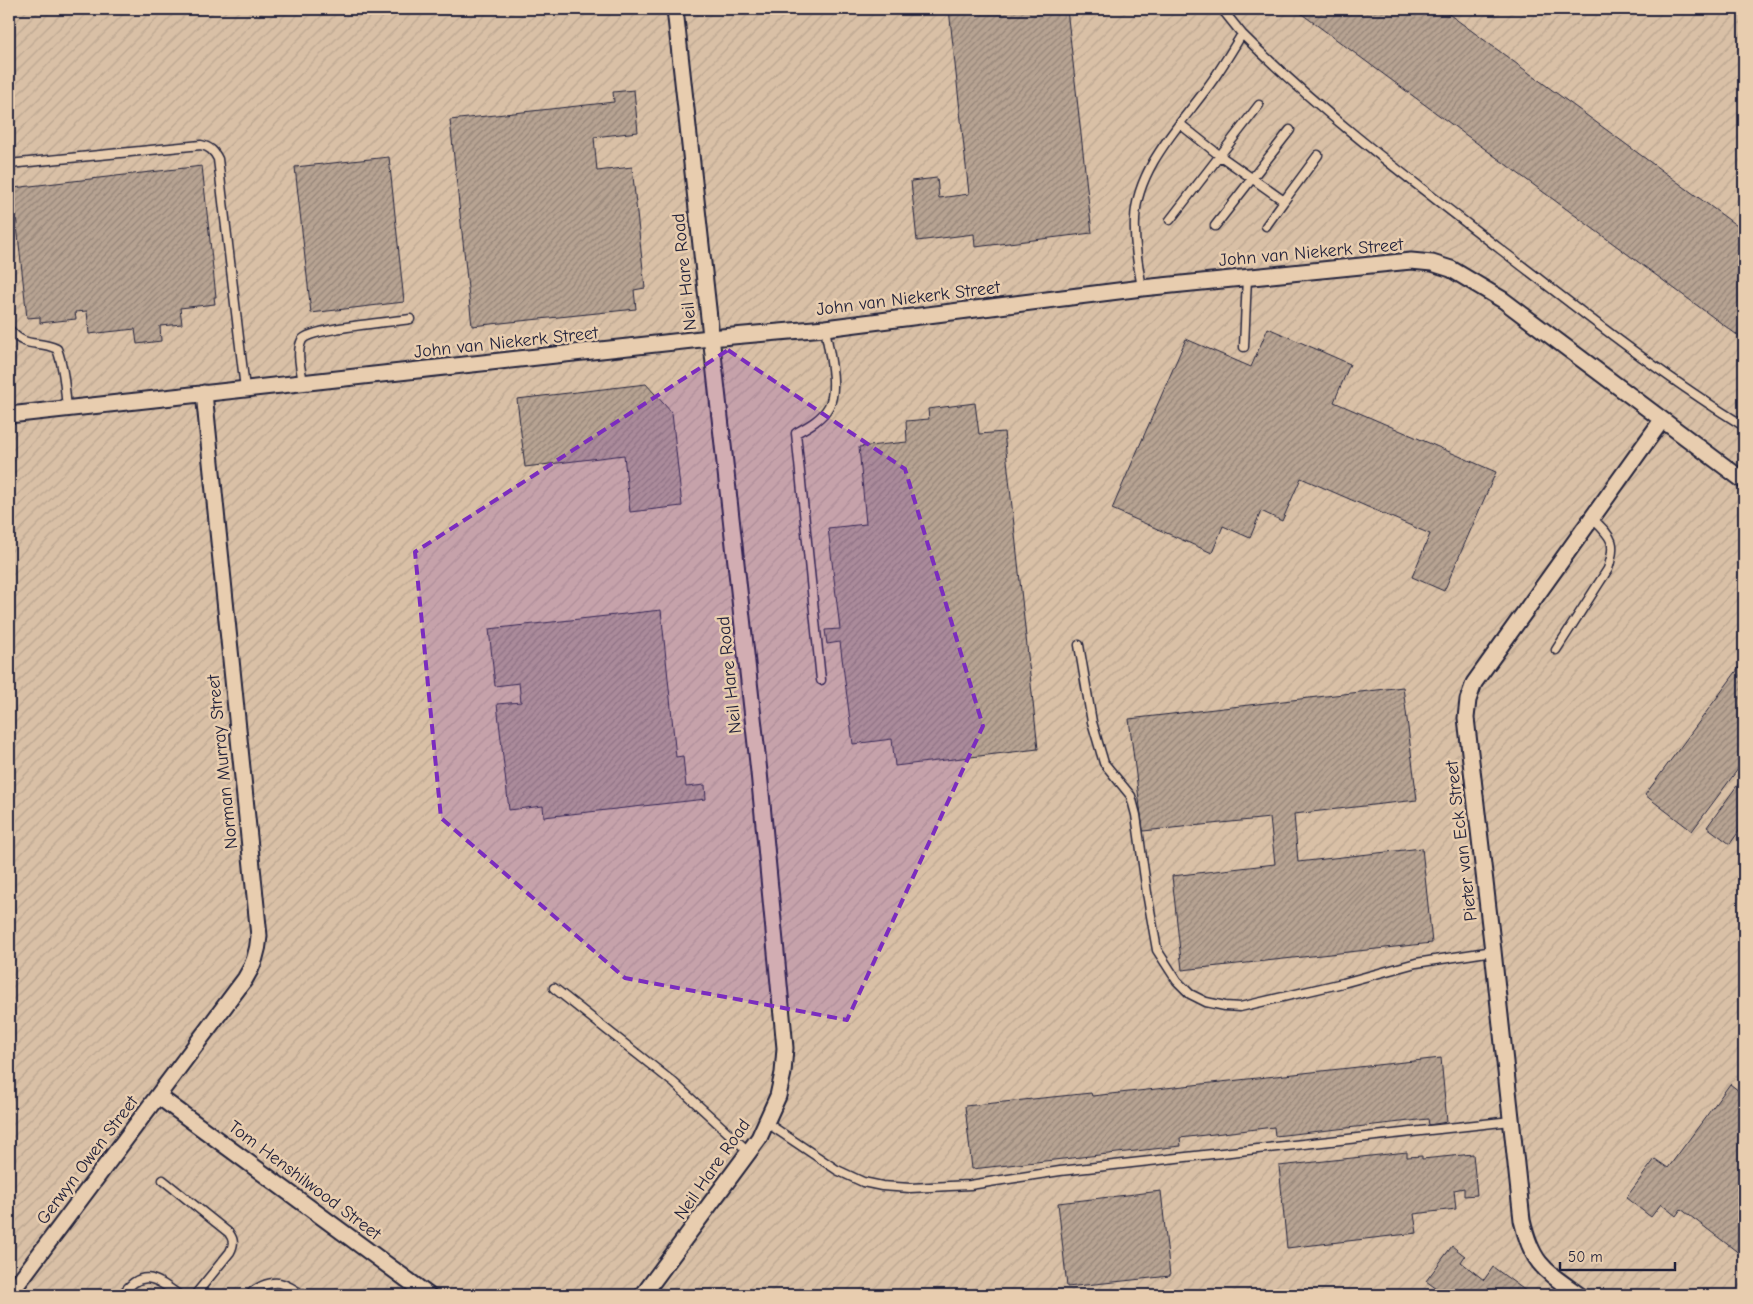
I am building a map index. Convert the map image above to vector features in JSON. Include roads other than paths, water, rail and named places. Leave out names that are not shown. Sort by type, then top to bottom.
[{"type":"street","name":"Neil Hare Road","points":[[643,1295],[749,1152],[767,1123],[778,1096],[785,1048],[759,772],[675,9]]},
{"type":"street","name":"John van Niekerk Street","points":[[9,415],[710,338],[824,328],[1142,288],[1411,261],[1441,266],[1470,279],[1503,300],[1744,480]]},
{"type":"street","name":"Norman Murray Street","points":[[158,1096],[245,979],[253,966],[258,949],[259,936],[204,393]]},
{"type":"street","name":"Pieter van Eck Street","points":[[1579,1295],[1543,1268],[1534,1257],[1527,1241],[1522,1220],[1466,718],[1468,700],[1474,683],[1662,420]]},
{"type":"street","name":"Gerwyn Owen Street","points":[[9,1295],[158,1096]]},
{"type":"street","name":"Tom Henshilwood Street","points":[[158,1096],[428,1295]]},
{"type":"lane","points":[[1222,9],[1242,34],[1270,62],[1395,168],[1706,403],[1744,426]]},
{"type":"lane","points":[[1142,288],[1136,255],[1135,218],[1141,190],[1153,161],[1216,75],[1242,34]]},
{"type":"lane","points":[[1170,220],[1259,105]]},
{"type":"lane","points":[[1180,124],[1219,155],[1284,201]]},
{"type":"lane","points":[[1214,226],[1290,130]]},
{"type":"lane","points":[[9,164],[201,144],[208,146],[218,159],[245,389]]},
{"type":"lane","points":[[1266,226],[1318,155]]},
{"type":"lane","points":[[1244,347],[1246,277]]},
{"type":"lane","points":[[303,382],[300,343],[305,336],[320,331],[410,319]]},
{"type":"lane","points":[[821,680],[796,433],[815,422],[829,406],[833,390],[824,328]]},
{"type":"lane","points":[[9,329],[14,336],[25,343],[51,346],[57,349],[62,368],[67,408]]},
{"type":"lane","points":[[1556,650],[1608,569],[1613,554],[1613,545],[1609,535],[1592,518]]},
{"type":"lane","points":[[1079,645],[1092,722],[1104,763],[1131,796],[1136,815],[1157,950],[1177,981],[1190,994],[1206,1002],[1240,1007],[1343,983],[1416,962],[1493,951]]},
{"type":"lane","points":[[554,988],[674,1083],[749,1152]]},
{"type":"lane","points":[[767,1123],[837,1170],[862,1182],[910,1188],[970,1186],[1060,1170],[1511,1121]]},
{"type":"lane","points":[[163,1180],[229,1233],[233,1239],[233,1247],[230,1252],[195,1295]]},
{"type":"lane","points":[[122,1295],[133,1283],[141,1279],[152,1278],[178,1295]]},
{"type":"lane","points":[[250,1295],[253,1290],[268,1283],[280,1281],[302,1294]]}]
